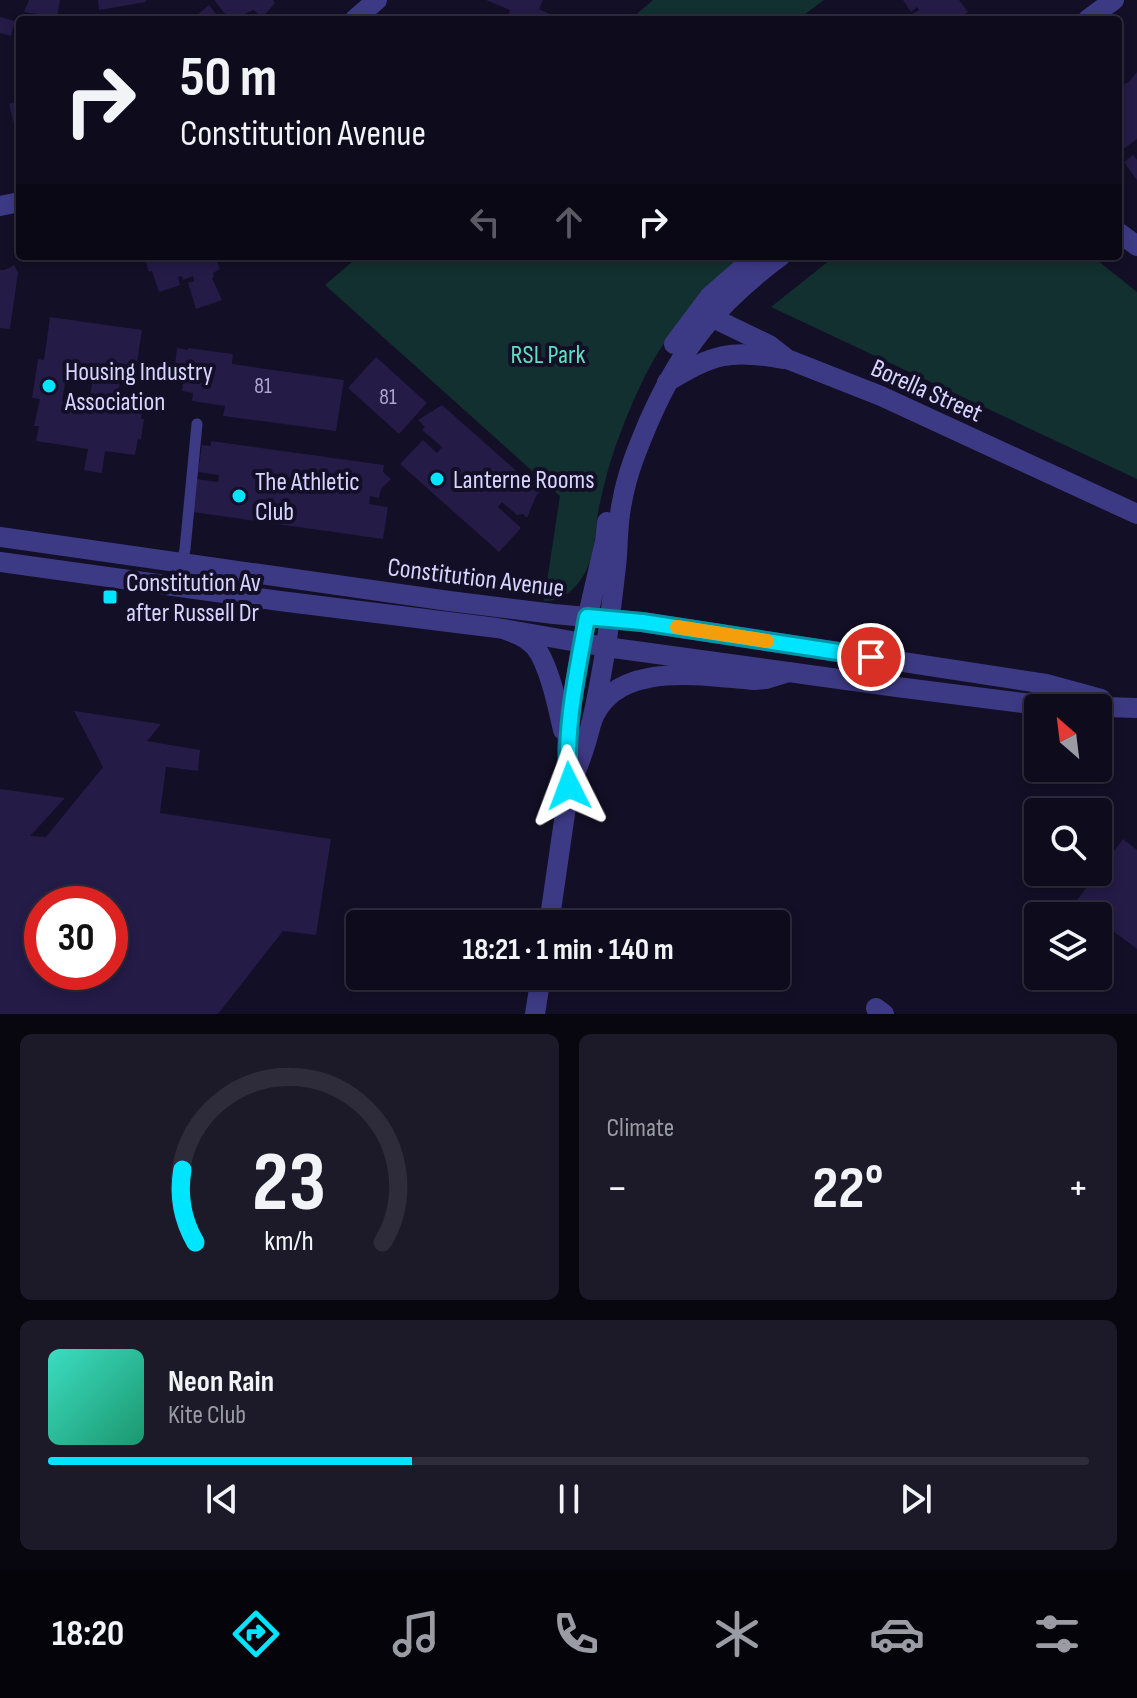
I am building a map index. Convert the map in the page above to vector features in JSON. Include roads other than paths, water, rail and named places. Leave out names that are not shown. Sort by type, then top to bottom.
[{"type":"street","points":[[359,16],[377,0]]},
{"type":"street","points":[[1092,16],[1114,0]]},
{"type":"street","points":[[591,724],[610,619],[624,490],[642,437],[667,382],[718,289],[751,260]]},
{"type":"street","points":[[551,910],[569,786],[567,750],[571,707],[605,541],[610,498],[625,447],[659,370],[679,336],[776,260]]},
{"type":"street","name":"Borella Street","points":[[704,314],[769,345],[787,359],[881,396],[1137,514]]},
{"type":"street","points":[[667,382],[689,368],[722,355],[765,355],[787,359]]},
{"type":"street","name":"Constitution Avenue","points":[[0,537],[392,593],[657,624],[1046,684],[1135,708]]},
{"type":"street","name":"Constitution Avenue","points":[[0,562],[1039,705],[1135,708]]},
{"type":"street","points":[[185,588],[186,563]]},
{"type":"street","points":[[497,628],[524,638],[538,652],[553,691],[567,750]]},
{"type":"street","points":[[569,786],[581,760],[596,710],[620,686],[656,677],[681,675],[754,680],[789,672]]},
{"type":"street","points":[[535,1014],[539,990]]},
{"type":"lane","points":[[186,563],[197,424]]},
{"type":"place","name":"Housing Industry Association","points":[[49,386]]},
{"type":"place","name":"Lanterne Rooms","points":[[437,479]]},
{"type":"place","name":"The Athletic Club","points":[[239,496]]},
{"type":"place","name":"Constitution Av after Russell Dr","points":[[110,597]]},
{"type":"park label","name":"RSL Park","points":[[548,354]]}]
